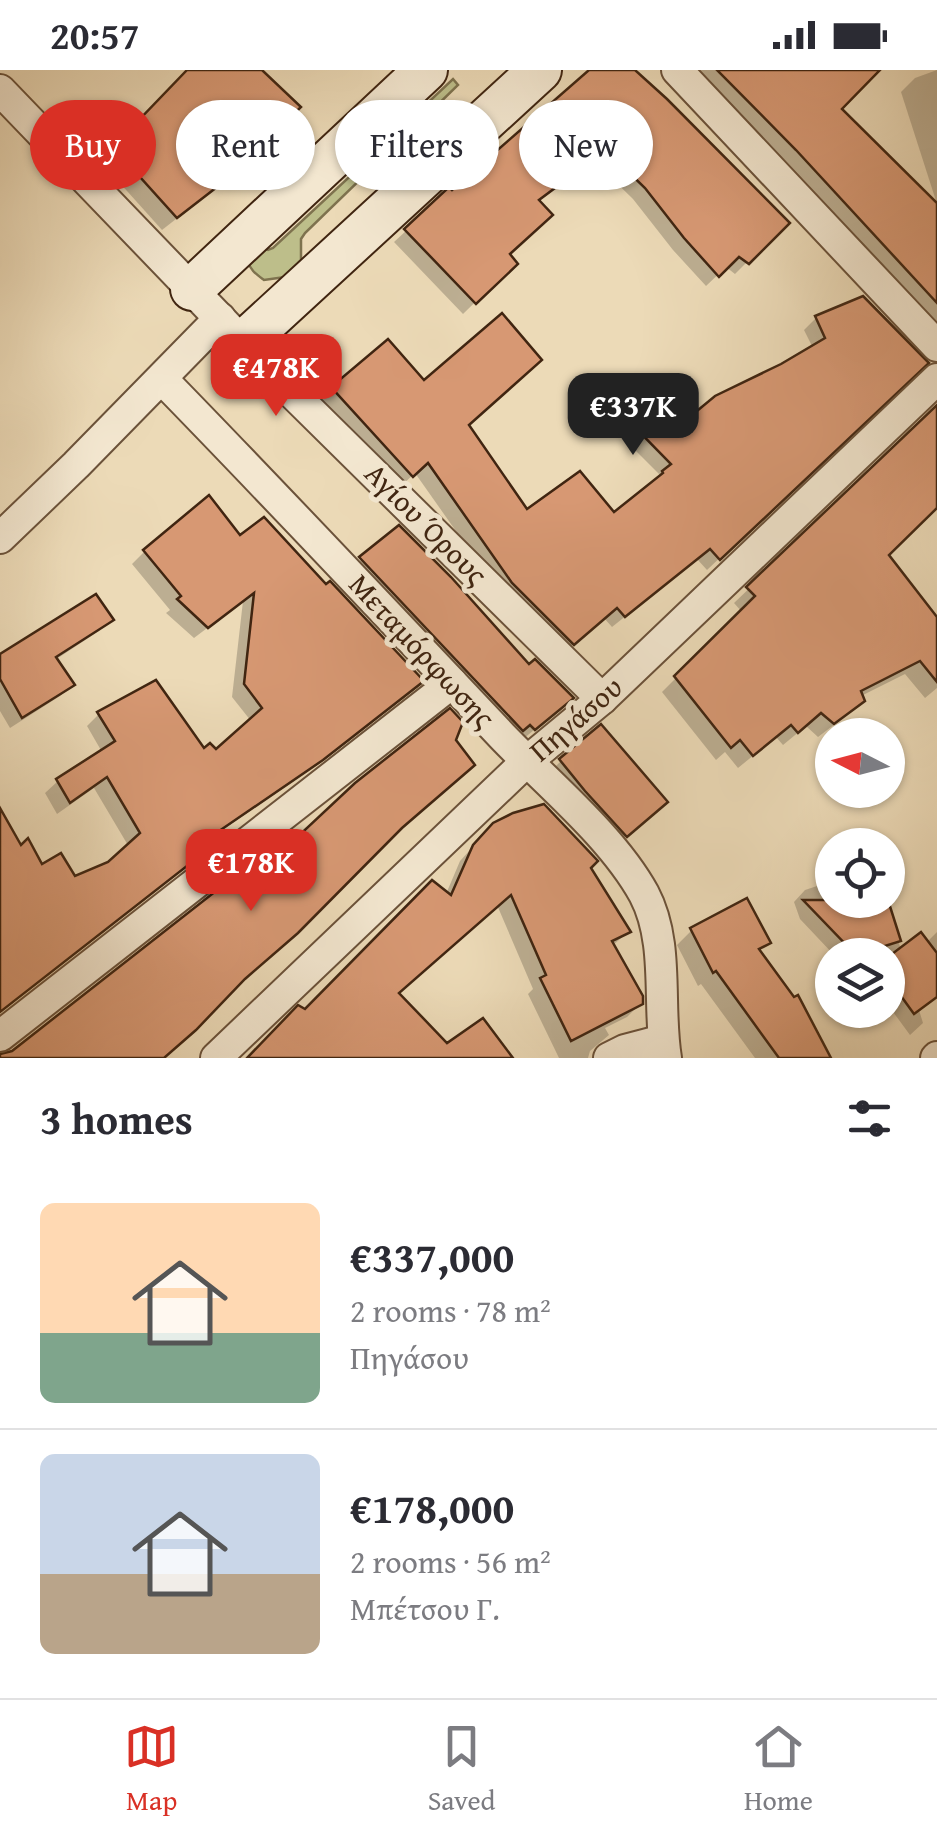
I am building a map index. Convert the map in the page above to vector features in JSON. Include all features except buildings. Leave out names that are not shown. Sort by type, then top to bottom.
[{"type":"street","points":[[0,538],[162,379],[219,317],[426,70]]},
{"type":"street","points":[[219,317],[540,70]]},
{"type":"street","points":[[677,70],[937,346]]},
{"type":"street","name":"Αγίου Όρους","points":[[0,90],[219,317],[602,698]]},
{"type":"street","name":"Μεταμόρφωσης","points":[[162,379],[608,844],[644,894],[654,920],[664,1049]]},
{"type":"street","name":"Πηγάσου","points":[[216,1058],[937,379]]},
{"type":"street","points":[[0,1036],[452,683]]},
{"type":"street","points":[[609,1058],[626,1050],[664,1049]]},
{"type":"green space","points":[[453,79],[458,85],[443,100],[431,100]]},
{"type":"green space","points":[[335,190],[349,190],[305,233],[301,239],[301,260],[285,277],[264,280],[247,260],[264,248],[273,248]]}]
